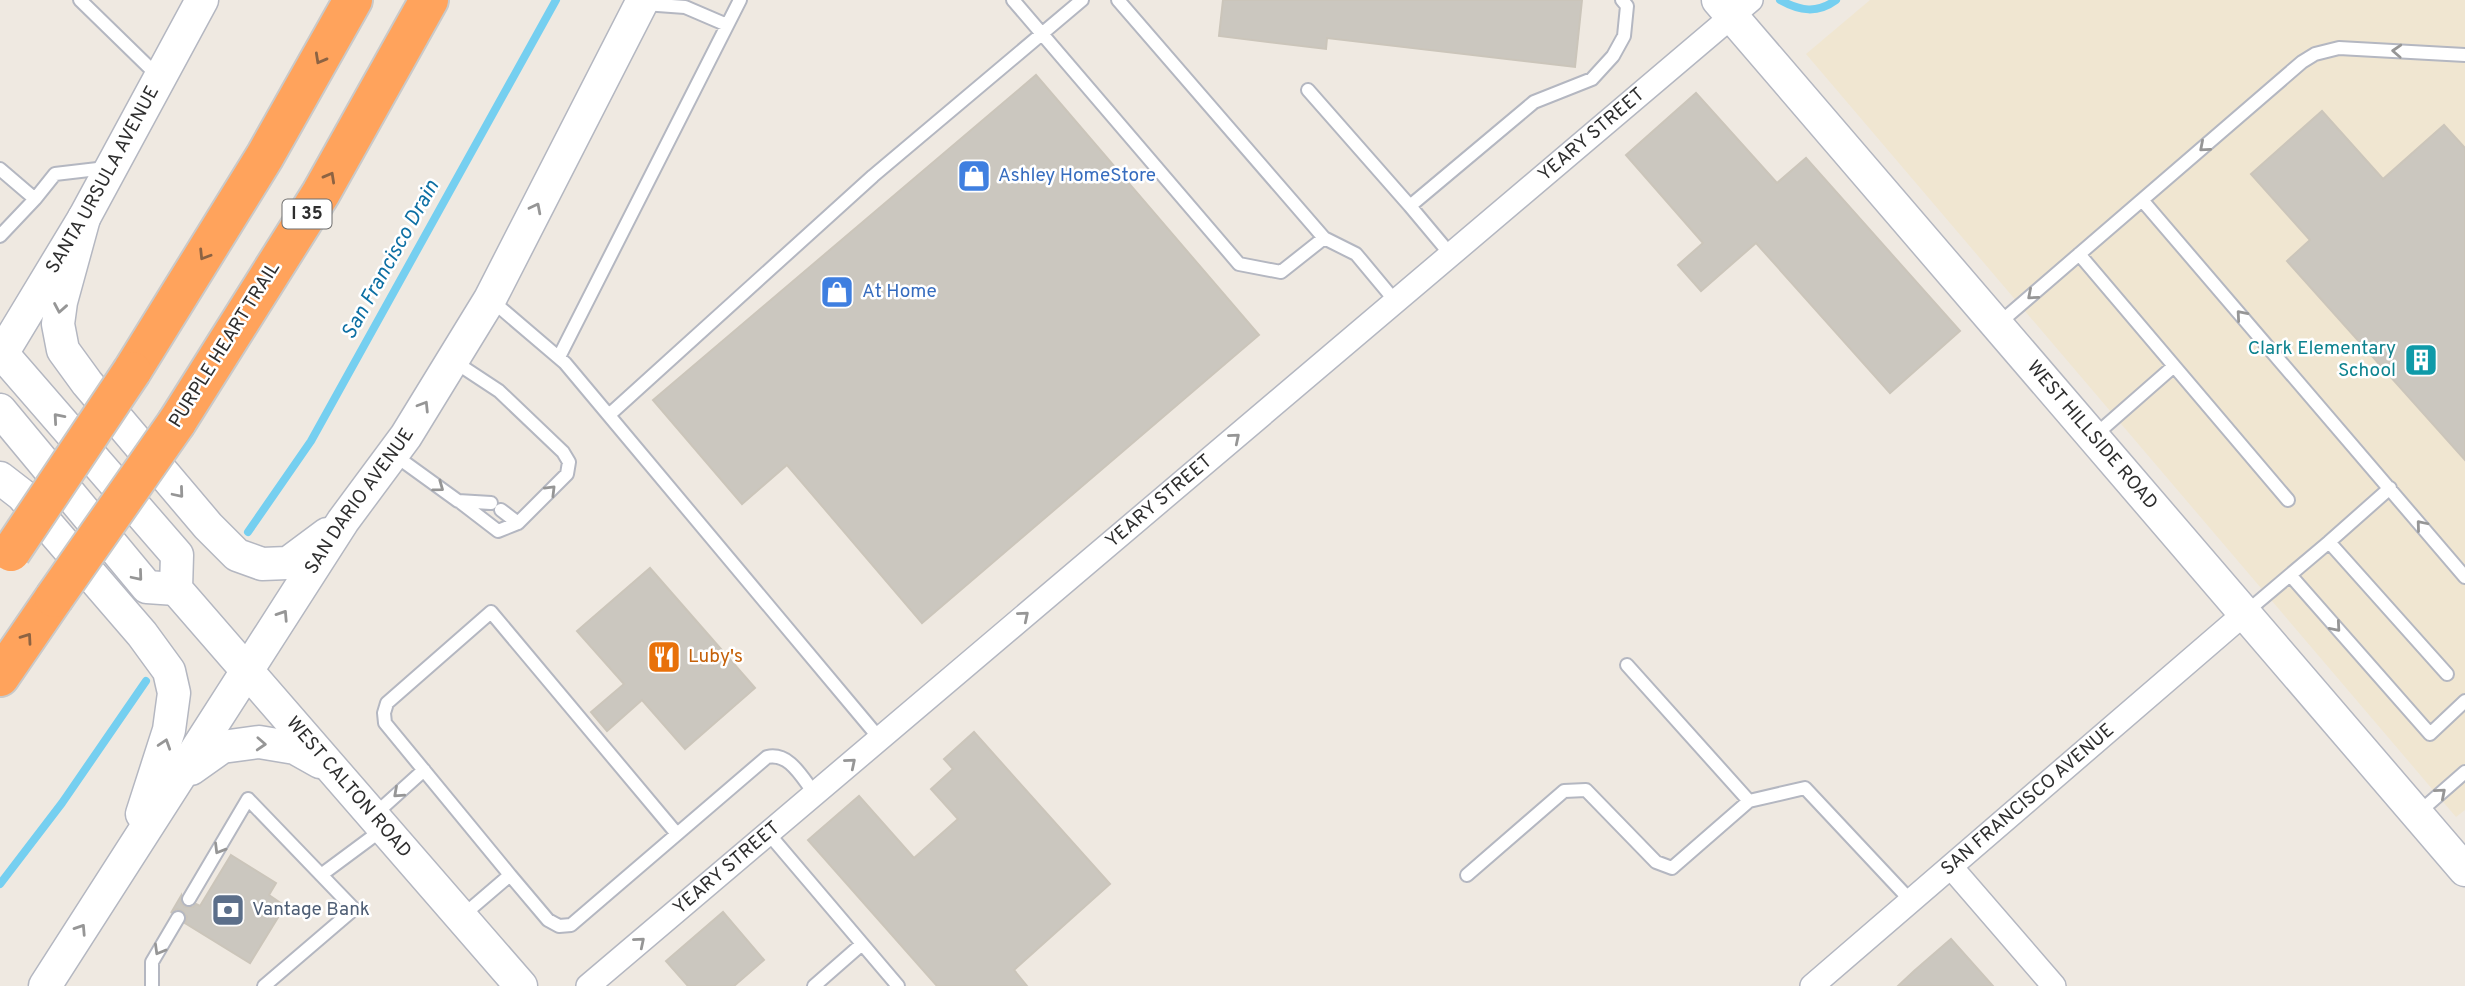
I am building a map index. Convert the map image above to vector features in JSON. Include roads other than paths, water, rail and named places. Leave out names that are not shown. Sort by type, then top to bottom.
[{"type":"highway","points":[[6,560],[132,371],[265,156],[354,0]]},
{"type":"highway","name":"PURPLE HEART TRAIL","points":[[0,677],[177,422],[321,192],[429,0]]},
{"type":"main road","name":"SANTA URSULA AVENUE","points":[[1,354],[84,218],[202,0]]},
{"type":"main road","name":"SAN DARIO AVENUE","points":[[45,986],[343,522],[393,454],[490,299],[642,2]]},
{"type":"main road","name":"WEST HILLSIDE ROAD","points":[[1734,5],[1997,325],[2465,870]]},
{"type":"main road","points":[[84,218],[61,302],[58,324],[63,350],[87,383],[199,516],[237,555],[262,564],[288,563],[343,522]]},
{"type":"main road","points":[[0,410],[147,587],[176,589],[177,555],[1,354]]},
{"type":"main road","points":[[0,478],[22,495],[142,634],[169,671],[174,693],[169,730],[128,855]]},
{"type":"main road","name":"WEST CALTON ROAD","points":[[176,589],[521,986]]},
{"type":"main road","points":[[178,778],[222,747],[259,742],[295,748],[328,766]]},
{"type":"street","name":"YEARY STREET","points":[[588,986],[1451,255],[1734,5]]},
{"type":"street","name":"SAN FRANCISCO AVENUE","points":[[1812,986],[2245,614]]},
{"type":"street","points":[[1951,867],[2054,986]]},
{"type":"lane","points":[[80,0],[160,78]]},
{"type":"lane","points":[[559,357],[740,0]]},
{"type":"lane","points":[[1013,0],[1239,264],[1281,272],[1324,238]]},
{"type":"lane","points":[[609,415],[873,176],[1082,0]]},
{"type":"lane","points":[[1118,0],[1324,238],[1356,254],[1396,302]]},
{"type":"lane","points":[[1410,206],[1534,102],[1592,79],[1613,56],[1624,36],[1627,6],[1622,0]]},
{"type":"lane","points":[[642,2],[685,7],[727,25]]},
{"type":"lane","points":[[1997,325],[2302,62],[2315,54],[2339,48],[2465,55]]},
{"type":"lane","points":[[1308,90],[1451,255]]},
{"type":"lane","points":[[0,236],[55,174],[111,167]]},
{"type":"lane","points":[[0,169],[35,198]]},
{"type":"lane","points":[[2142,200],[2465,577]]},
{"type":"lane","points":[[2079,254],[2288,500]]},
{"type":"lane","points":[[490,299],[559,357],[880,739]]},
{"type":"lane","points":[[393,454],[498,531],[518,523],[567,474],[569,462],[563,452],[499,391],[452,360]]},
{"type":"lane","points":[[2093,437],[2174,366]]},
{"type":"lane","points":[[2245,614],[2390,488]]},
{"type":"lane","points":[[458,501],[496,507],[518,523]]},
{"type":"lane","points":[[2329,542],[2447,674]]},
{"type":"lane","points":[[2291,576],[2430,734],[2465,701]]},
{"type":"lane","points":[[677,834],[491,612],[387,703],[385,723],[548,920],[559,926],[571,925],[767,757],[775,755],[787,759],[815,794]]},
{"type":"lane","points":[[1628,665],[1749,801]]},
{"type":"lane","points":[[321,875],[378,822],[424,770]]},
{"type":"lane","points":[[2417,814],[2465,772]]},
{"type":"lane","points":[[1467,875],[1564,791],[1586,790],[1656,862],[1672,868],[1749,801],[1805,788],[1911,901]]},
{"type":"lane","points":[[189,899],[248,799],[354,909],[264,986]]},
{"type":"lane","points":[[768,833],[898,986]]},
{"type":"lane","points":[[461,917],[510,875]]},
{"type":"lane","points":[[152,986],[152,962],[178,918]]},
{"type":"lane","points":[[814,986],[862,944]]},
{"type":"waterway","name":"San Francisco Drain","points":[[248,532],[311,441],[556,0]]},
{"type":"waterway","points":[[1780,0],[1808,9],[1822,7],[1836,0]]},
{"type":"waterway","name":"San Francisco Drain","points":[[0,884],[62,803],[146,681]]},
{"type":"place","name":"Ashley HomeStore","points":[[974,176]]},
{"type":"place","name":"At Home","points":[[837,292]]},
{"type":"place","name":"Clark Elementary School","points":[[2421,360]]},
{"type":"place","name":"Luby's","points":[[664,657]]},
{"type":"place","name":"Vantage Bank","points":[[228,910]]}]
